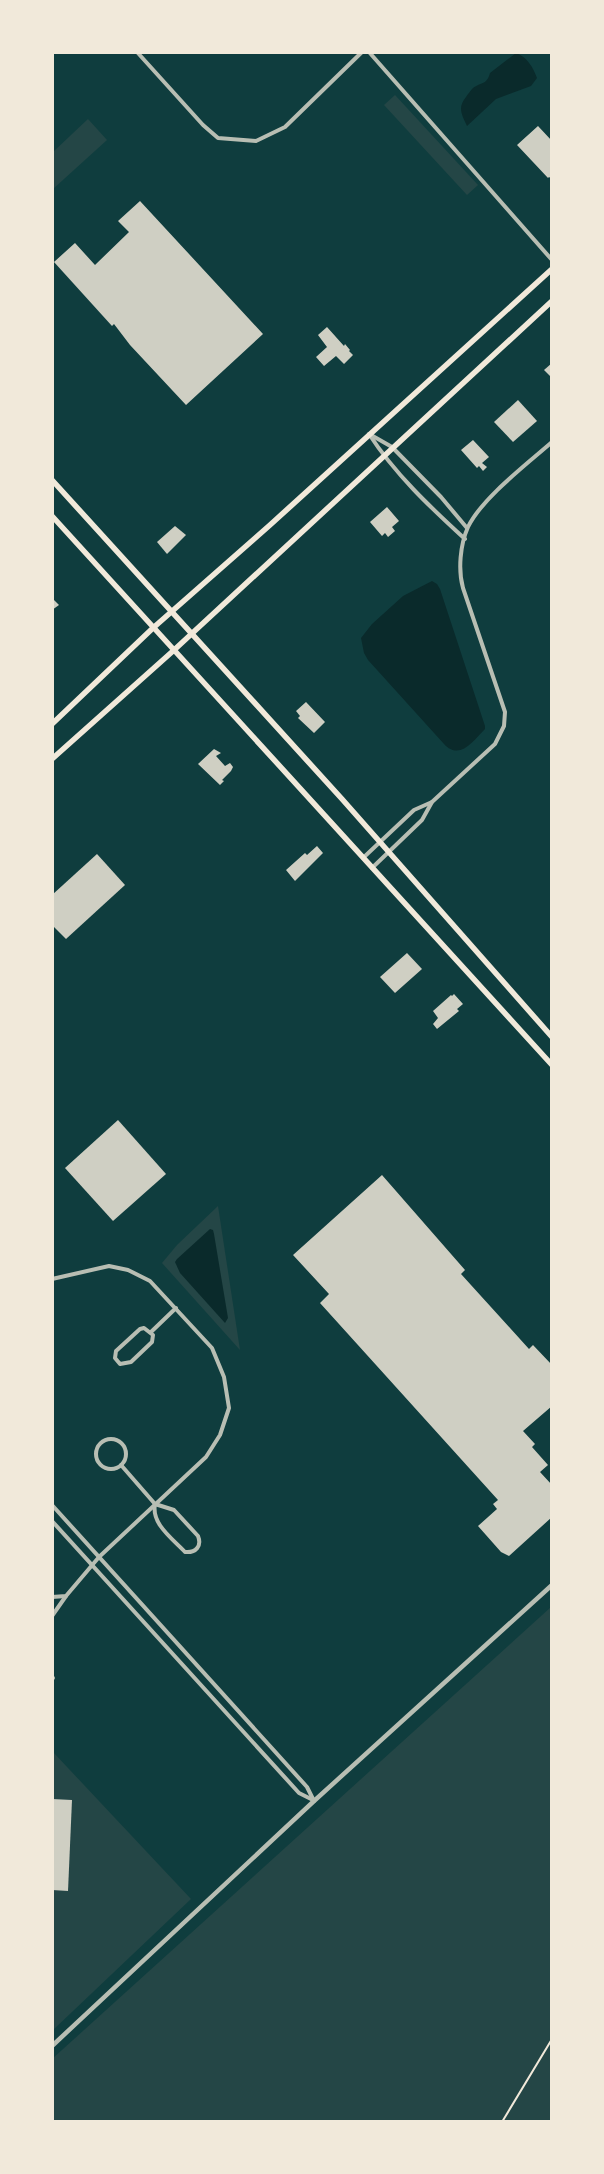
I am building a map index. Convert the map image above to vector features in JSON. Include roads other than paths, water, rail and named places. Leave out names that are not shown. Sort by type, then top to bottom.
[{"type":"main road","points":[[52,724],[153,628],[552,269]]},
{"type":"main road","points":[[52,759],[192,634],[552,301]]},
{"type":"main road","points":[[52,480],[389,852],[552,1037]]},
{"type":"main road","points":[[52,516],[552,1066]]},
{"type":"street","points":[[136,52],[203,125],[218,138],[256,141],[286,127],[362,52]]},
{"type":"street","points":[[369,52],[552,260]]},
{"type":"street","points":[[369,434],[392,447],[441,497],[467,528]]},
{"type":"street","points":[[369,434],[383,456],[430,507],[465,539]]},
{"type":"street","points":[[363,859],[414,810],[432,802],[489,751],[500,738],[504,726],[503,704],[460,574],[465,539],[467,528],[477,512],[499,489],[552,442]]},
{"type":"street","points":[[372,868],[422,820],[432,802]]},
{"type":"street","points":[[52,1279],[109,1266],[128,1270],[150,1281],[212,1348],[224,1377],[228,1408],[220,1436],[211,1451],[99,1557],[66,1596],[52,1616]]},
{"type":"street","points":[[151,1332],[176,1308]]},
{"type":"street","points":[[140,1329],[151,1332],[152,1342],[131,1362],[124,1365],[117,1361],[115,1354],[118,1348],[140,1329]]},
{"type":"street","points":[[112,1439],[122,1444],[126,1455],[121,1465],[110,1469],[100,1464],[96,1453],[101,1443],[112,1439]]},
{"type":"street","points":[[121,1465],[155,1504],[174,1510],[198,1536],[200,1541],[199,1547],[195,1551],[186,1552],[156,1522],[153,1513],[155,1504]]},
{"type":"street","points":[[52,1505],[307,1786],[314,1801]]},
{"type":"street","points":[[52,1521],[299,1793],[314,1801]]},
{"type":"street","points":[[52,2046],[314,1801],[552,1585]]},
{"type":"street","points":[[52,1597],[66,1596]]}]
